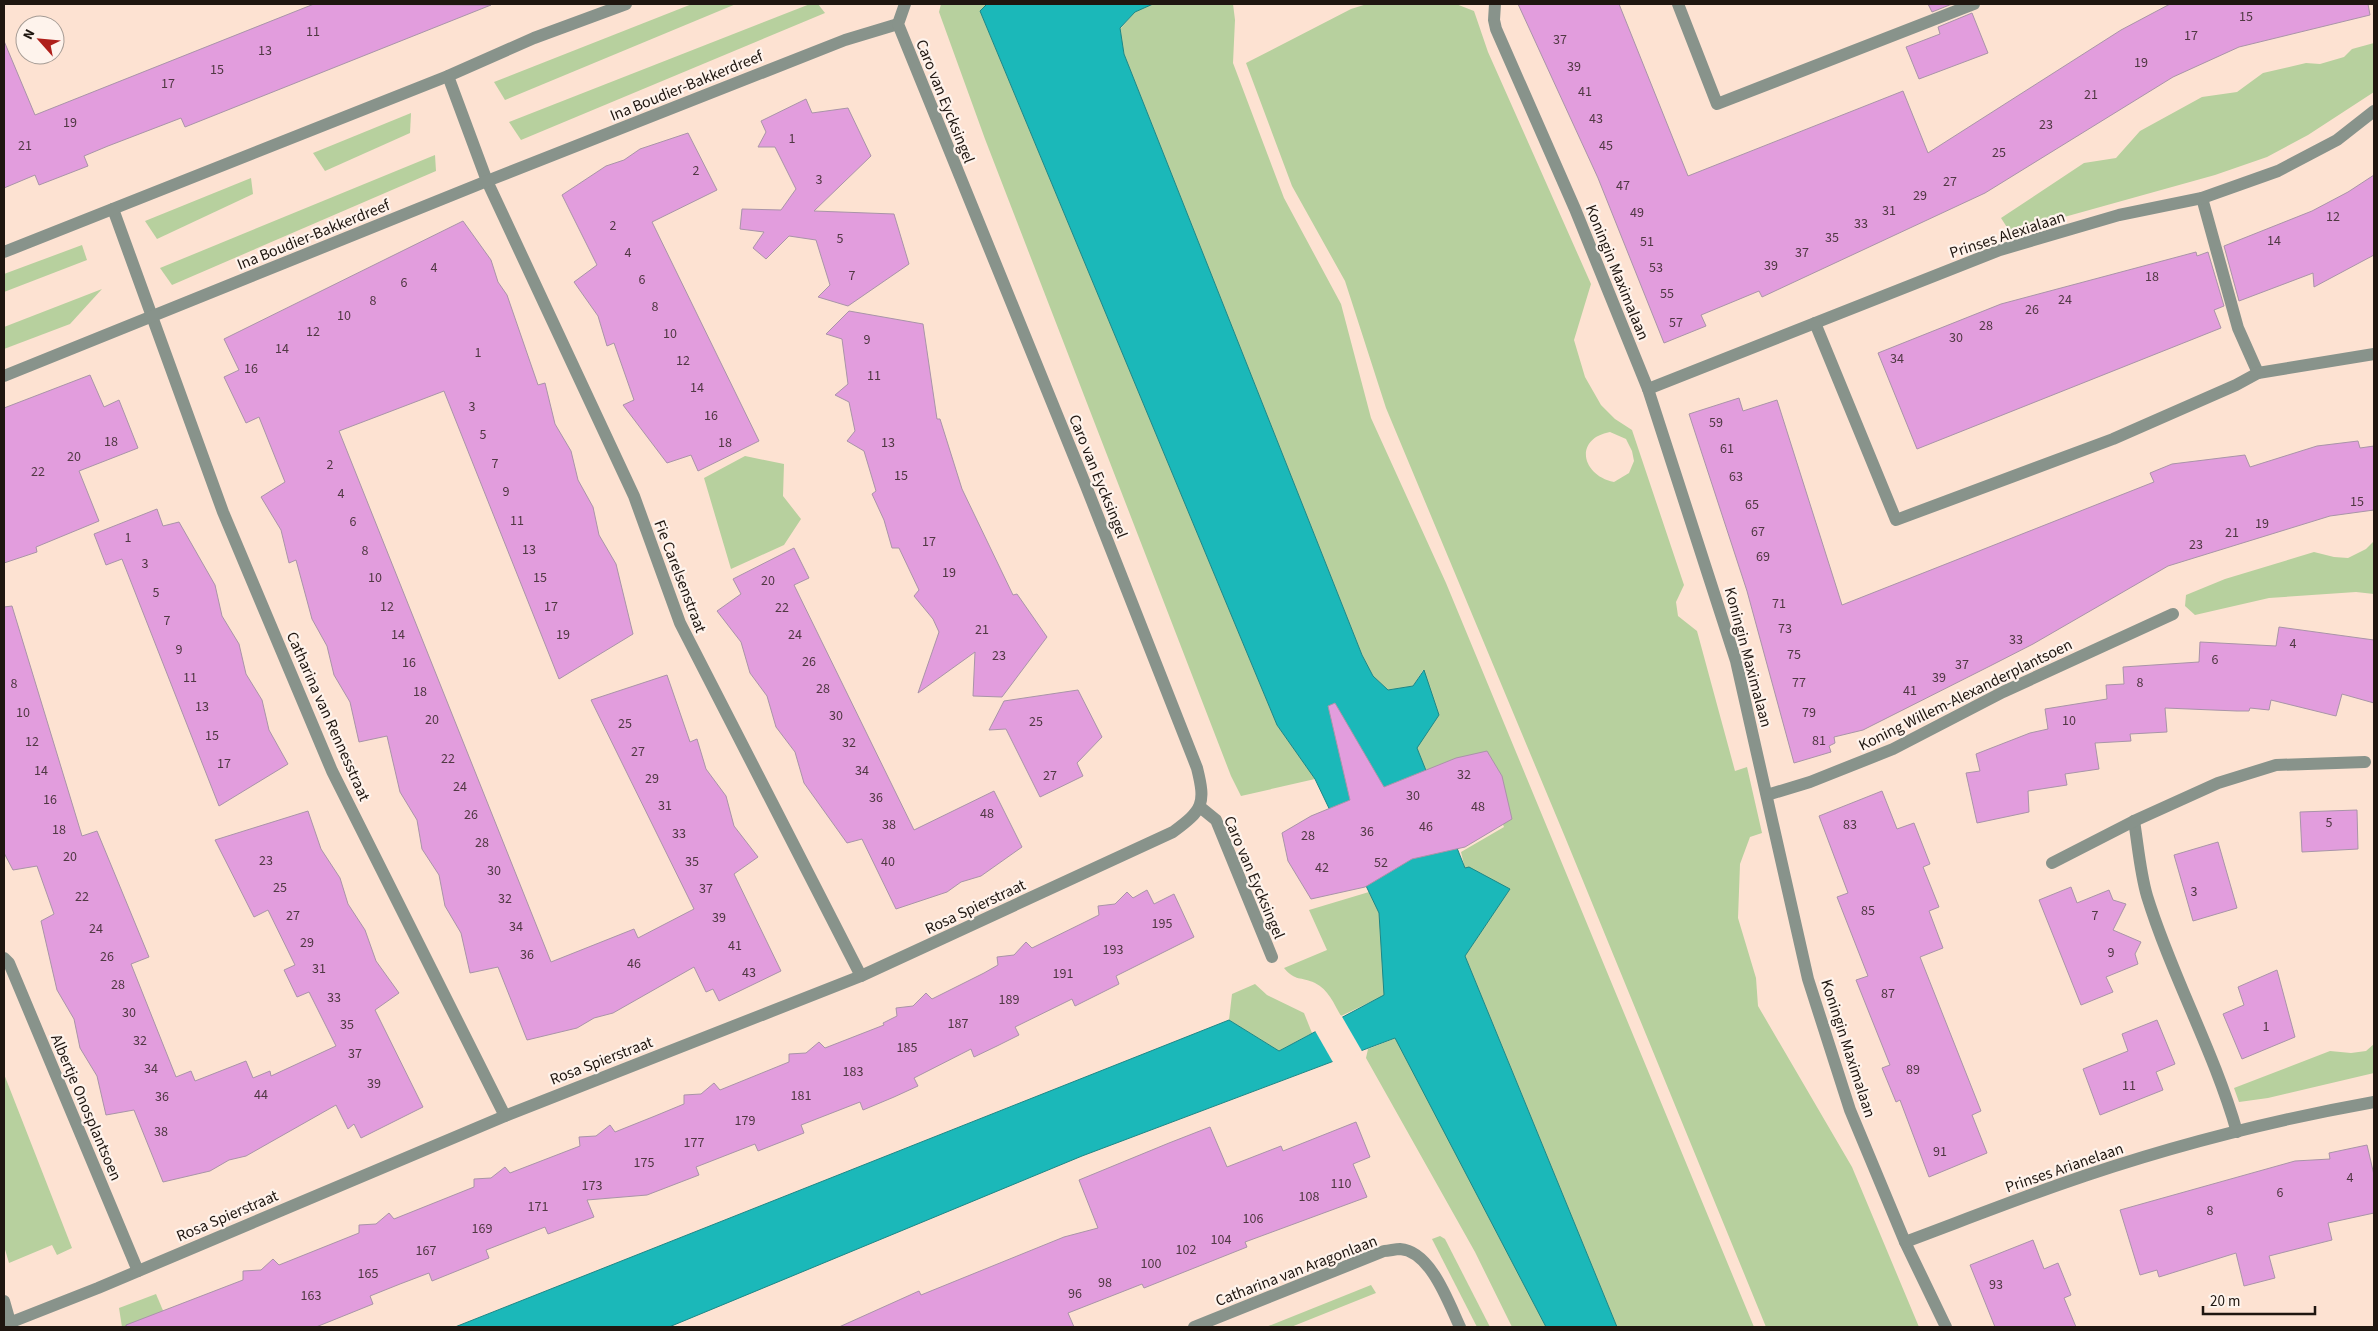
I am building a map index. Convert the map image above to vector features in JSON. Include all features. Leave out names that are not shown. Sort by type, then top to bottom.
[{"type":"street","points":[[4,252],[448,76],[534,38],[626,4]]},
{"type":"street","points":[[898,24],[905,4]]},
{"type":"street","name":"Koningin Maximalaan","points":[[1495,4],[1494,20],[1496,29],[1575,208],[1648,389],[1736,661],[1811,988],[1850,1110],[1905,1242],[1946,1327]]},
{"type":"street","points":[[1678,4],[1716,104],[1974,4]]},
{"type":"street","name":"Ina Boudier-Bakkerdreef","points":[[4,376],[487,181],[845,40],[898,24]]},
{"type":"street","name":"Caro van Eycksingel","points":[[898,24],[1086,486],[1194,759],[1204,793],[1200,807],[1216,820],[1272,957]]},
{"type":"street","points":[[448,76],[487,181]]},
{"type":"street","name":"Prinses Alexialaan","points":[[1648,389],[2000,250],[2119,215],[2202,198],[2286,166],[2337,140],[2374,111]]},
{"type":"street","name":"Fie Carelsenstraat","points":[[487,181],[634,496],[680,623],[861,976]]},
{"type":"street","points":[[2202,198],[2238,328],[2258,373]]},
{"type":"street","points":[[113,209],[151,318]]},
{"type":"street","name":"Catharina van Rennesstraat","points":[[151,318],[223,512],[332,771],[505,1116]]},
{"type":"street","points":[[1815,323],[1896,520],[2113,439],[2236,385],[2258,373],[2374,354]]},
{"type":"street","name":"Koning Willem-Alexanderplantsoen","points":[[1767,795],[1810,782],[1893,749],[2003,692],[2173,614]]},
{"type":"street","points":[[2052,863],[2134,821],[2218,783],[2276,765],[2365,762]]},
{"type":"street","name":"Rosa Spierstraat","points":[[7,1324],[138,1271],[505,1116],[861,976],[1173,832],[1188,821],[1200,807]]},
{"type":"street","points":[[2134,821],[2146,894],[2175,976],[2224,1087],[2237,1132]]},
{"type":"street","name":"Albertje Onosplantsoen","points":[[4,958],[9,963],[138,1271]]},
{"type":"street","name":"Prinses Arianelaan","points":[[1905,1242],[2059,1184],[2237,1132],[2374,1102]]},
{"type":"street","name":"Catharina van Aragonlaan","points":[[1194,1327],[1384,1251],[1400,1249],[1412,1252],[1424,1260],[1435,1276],[1460,1327]]},
{"type":"street","points":[[4,1301],[7,1324]]},
{"type":"green space","points":[[692,4],[736,4],[505,100],[494,82]]},
{"type":"green space","points":[[810,4],[818,4],[825,13],[521,140],[509,122]]},
{"type":"green space","points":[[941,4],[987,4],[980,11],[1277,725],[1315,779],[1241,796],[1231,776],[985,139],[939,12]]},
{"type":"green space","points":[[1153,4],[1233,4],[1235,20],[1233,63],[1284,198],[1341,304],[1371,418],[1446,583],[1754,1327],[1617,1327],[1465,956],[1510,889],[1465,869],[1461,852],[1504,827],[1479,763],[1431,782],[1416,748],[1439,715],[1423,670],[1413,686],[1388,690],[1373,676],[1362,655],[1124,54],[1120,29],[1135,12]]},
{"type":"green space","points":[[1367,4],[1456,4],[1474,11],[1488,52],[1591,284],[1574,340],[1585,377],[1601,405],[1615,419],[1632,430],[1684,585],[1676,602],[1678,616],[1697,631],[1735,771],[1747,767],[1762,833],[1750,837],[1740,864],[1738,918],[1756,978],[1758,1006],[1852,1167],[1919,1327],[1766,1327],[1386,408],[1345,281],[1292,186],[1246,63],[1351,9]],"holes":[[[1610,432],[1626,439],[1632,451],[1634,461],[1629,473],[1614,482],[1595,473],[1586,457],[1587,449],[1591,442],[1598,436]]]},
{"type":"green space","points":[[2374,43],[2374,92],[2308,135],[2267,157],[2215,175],[2010,232],[2001,218],[2084,163],[2116,158],[2140,131],[2202,97],[2237,92],[2263,73],[2306,63],[2320,64],[2344,57],[2352,49]]},
{"type":"green space","points":[[411,113],[410,133],[325,171],[313,153]]},
{"type":"green space","points":[[435,155],[436,171],[172,285],[160,268]]},
{"type":"green space","points":[[251,178],[253,194],[157,239],[145,221]]},
{"type":"green space","points":[[82,245],[87,260],[4,292],[4,274]]},
{"type":"green space","points":[[102,289],[70,324],[4,349],[4,327]]},
{"type":"green space","points":[[745,456],[784,464],[783,496],[801,519],[784,545],[731,569],[704,478]]},
{"type":"green space","points":[[2374,541],[2374,594],[2356,592],[2269,598],[2195,615],[2185,606],[2186,595],[2225,579],[2314,552],[2348,558],[2366,549]]},
{"type":"green space","points":[[1369,892],[1379,913],[1385,995],[1341,1016],[1324,989],[1315,983],[1295,977],[1284,968],[1327,950],[1309,910]]},
{"type":"green space","points":[[1255,984],[1267,995],[1304,1013],[1312,1033],[1279,1051],[1229,1020],[1232,994]]},
{"type":"green space","points":[[1396,1038],[1546,1327],[1512,1327],[1475,1252],[1366,1058],[1368,1049]]},
{"type":"green space","points":[[2374,1044],[2374,1073],[2268,1098],[2239,1102],[2234,1088],[2330,1051],[2351,1053],[2366,1051]]},
{"type":"green space","points":[[4,1074],[72,1248],[57,1255],[52,1245],[9,1263],[4,1246]]},
{"type":"green space","points":[[1440,1236],[1445,1239],[1490,1327],[1477,1327],[1432,1239]]},
{"type":"green space","points":[[1371,1285],[1376,1293],[1291,1327],[1266,1327]]},
{"type":"green space","points":[[156,1294],[170,1327],[122,1327],[119,1308]]},
{"type":"water","points":[[987,4],[1153,4],[1135,12],[1120,28],[1124,54],[1362,655],[1373,676],[1388,690],[1413,686],[1424,670],[1439,715],[1417,748],[1465,868],[1469,867],[1510,889],[1465,956],[1617,1327],[1546,1327],[1395,1038],[1082,1156],[669,1327],[455,1327],[1229,1020],[1279,1051],[1384,995],[1379,913],[1315,779],[1277,725],[980,11]]},
{"type":"pier","points":[[1341,1015],[1363,1053],[1334,1064],[1314,1029]]},
{"type":"building","points":[[314,4],[491,5],[185,127],[181,118],[108,146],[84,156],[88,166],[39,185],[35,175],[4,188],[4,41],[35,115]]},
{"type":"building","points":[[1518,4],[1619,4],[1688,176],[1903,91],[1928,153],[2121,30],[2170,4],[2368,4],[2370,15],[2239,47],[2173,77],[1985,193],[1762,297],[1759,291],[1701,315],[1706,326],[1664,343],[1598,178]]},
{"type":"building","points":[[1928,4],[1952,4],[1932,12]]},
{"type":"building","points":[[1972,13],[1988,53],[1919,79],[1906,47],[1940,34],[1938,27]]},
{"type":"building","points":[[806,99],[812,113],[848,108],[871,156],[814,211],[894,214],[909,264],[848,306],[818,297],[830,285],[816,240],[789,236],[766,259],[753,248],[764,232],[740,229],[742,209],[781,210],[796,189],[775,147],[758,147],[766,132],[761,121]]},
{"type":"building","points":[[688,133],[717,190],[652,222],[759,441],[698,471],[691,455],[667,463],[623,405],[634,400],[614,343],[607,346],[598,316],[574,282],[597,265],[562,195],[606,166],[624,160],[640,149]]},
{"type":"building","points":[[2374,175],[2374,255],[2314,287],[2313,273],[2239,301],[2224,246],[2312,211],[2348,192]]},
{"type":"building","points":[[463,221],[491,260],[498,282],[507,295],[538,385],[545,383],[555,424],[571,451],[578,480],[593,507],[599,535],[616,564],[633,634],[559,679],[444,391],[339,431],[551,962],[634,929],[638,938],[694,909],[591,700],[667,675],[690,742],[697,739],[706,769],[726,796],[734,826],[758,857],[734,874],[781,971],[719,1001],[713,989],[706,992],[694,967],[613,1013],[594,1018],[577,1028],[527,1040],[498,967],[470,973],[461,933],[445,906],[439,875],[422,849],[417,820],[400,792],[387,736],[359,742],[350,702],[334,675],[327,646],[312,619],[296,560],[289,563],[281,530],[261,497],[285,482],[259,417],[246,423],[224,377],[239,370],[224,339]]},
{"type":"building","points":[[2196,252],[2197,256],[2208,252],[2224,306],[2214,310],[2221,328],[1917,449],[1878,353],[2001,304]]},
{"type":"building","points":[[849,311],[923,324],[937,419],[940,419],[962,489],[1013,595],[1017,594],[1047,637],[1002,697],[973,696],[975,652],[918,693],[939,632],[933,619],[914,596],[919,590],[899,548],[892,548],[884,520],[872,494],[876,491],[864,451],[847,441],[855,431],[849,402],[835,395],[848,384],[842,339],[826,334]]},
{"type":"building","points":[[90,375],[104,407],[119,400],[138,448],[79,471],[99,521],[36,547],[37,552],[4,563],[4,408]]},
{"type":"building","points":[[1739,398],[1743,411],[1777,400],[1842,605],[2154,482],[2150,473],[2172,464],[2245,455],[2250,467],[2317,446],[2358,441],[2360,448],[2374,446],[2374,510],[2330,516],[2168,566],[2033,644],[1863,730],[1834,737],[1835,743],[1829,746],[1831,752],[1794,763],[1747,591],[1689,414]]},
{"type":"building","points":[[157,509],[163,526],[179,522],[215,585],[222,616],[239,644],[246,674],[262,700],[269,730],[288,764],[219,806],[122,559],[106,565],[94,534]]},
{"type":"building","points":[[794,548],[809,578],[794,585],[914,830],[994,791],[1022,847],[981,876],[961,882],[947,892],[896,909],[862,839],[847,843],[804,783],[795,752],[776,727],[767,696],[750,673],[741,642],[717,611],[741,594],[733,579]]},
{"type":"building","points":[[12,606],[82,836],[97,831],[149,957],[131,964],[176,1077],[191,1071],[195,1081],[246,1061],[253,1078],[270,1071],[271,1076],[336,1046],[309,992],[297,997],[284,970],[295,965],[268,910],[254,917],[215,840],[308,811],[321,849],[340,878],[348,904],[365,930],[376,961],[399,993],[375,1010],[423,1107],[361,1138],[354,1124],[348,1129],[336,1105],[246,1156],[229,1160],[210,1171],[163,1182],[134,1110],[106,1115],[97,1076],[80,1048],[74,1019],[57,990],[41,921],[54,914],[37,866],[13,870],[4,853],[4,607]]},
{"type":"building","points":[[2279,627],[2374,640],[2374,703],[2342,694],[2336,716],[2271,700],[2269,710],[2250,708],[2249,711],[2237,711],[2165,708],[2167,732],[2130,734],[2131,741],[2095,743],[2099,769],[2065,774],[2067,785],[2028,791],[2029,812],[1977,823],[1966,773],[1980,771],[1976,754],[2030,733],[2048,729],[2045,709],[2107,699],[2106,685],[2124,684],[2123,667],[2199,662],[2200,642],[2276,646]]},
{"type":"building","points":[[1078,690],[1102,737],[1077,763],[1083,776],[1040,797],[1006,729],[989,730],[1004,701]]},
{"type":"building","points":[[1335,703],[1384,787],[1456,758],[1487,751],[1502,776],[1512,819],[1465,847],[1412,859],[1365,887],[1311,899],[1288,861],[1282,833],[1311,816],[1350,800],[1328,706]]},
{"type":"building","points":[[1882,791],[1897,829],[1914,823],[1930,864],[1923,867],[1939,907],[1929,911],[1943,948],[1920,957],[1981,1111],[1972,1115],[1987,1153],[1929,1177],[1900,1100],[1896,1102],[1882,1068],[1890,1065],[1856,980],[1868,976],[1837,897],[1848,893],[1819,816]]},
{"type":"building","points":[[2357,810],[2358,849],[2302,852],[2300,812]]},
{"type":"building","points":[[2218,842],[2237,908],[2193,921],[2174,855]]},
{"type":"building","points":[[2071,887],[2077,903],[2109,890],[2113,900],[2126,904],[2113,930],[2141,942],[2135,954],[2138,964],[2106,977],[2113,992],[2081,1005],[2039,900]]},
{"type":"building","points":[[1147,890],[1154,904],[1174,894],[1194,937],[1116,976],[1119,984],[1075,1006],[1072,999],[1015,1027],[1019,1035],[974,1057],[971,1049],[914,1078],[918,1086],[894,1097],[863,1110],[860,1102],[801,1125],[804,1133],[758,1151],[755,1144],[696,1167],[699,1175],[647,1195],[587,1200],[594,1217],[548,1234],[545,1227],[486,1250],[489,1258],[432,1281],[429,1273],[400,1284],[370,1296],[373,1304],[316,1327],[126,1327],[126,1325],[243,1280],[243,1271],[261,1270],[273,1259],[279,1265],[359,1233],[359,1225],[376,1224],[389,1213],[394,1219],[474,1187],[474,1179],[491,1178],[505,1167],[510,1173],[580,1146],[579,1137],[596,1136],[610,1125],[615,1132],[684,1104],[684,1095],[701,1094],[714,1083],[720,1090],[789,1062],[789,1054],[806,1053],[819,1042],[825,1048],[884,1025],[883,1023],[897,1016],[896,1008],[913,1006],[926,993],[932,999],[998,965],[997,957],[1014,955],[1026,942],[1032,948],[1099,915],[1098,906],[1115,904],[1127,892],[1133,898]]},
{"type":"building","points":[[2277,970],[2295,1037],[2242,1059],[2223,1014],[2244,1005],[2238,987]]},
{"type":"building","points":[[2157,1020],[2175,1064],[2156,1072],[2163,1090],[2100,1115],[2083,1069],[2128,1051],[2122,1034]]},
{"type":"building","points":[[1356,1122],[1370,1157],[1353,1164],[1367,1197],[1245,1242],[1247,1247],[1144,1288],[1142,1284],[1068,1313],[1074,1327],[839,1327],[919,1291],[921,1295],[1064,1237],[1098,1228],[1079,1180],[1169,1143],[1210,1127],[1227,1167],[1281,1146],[1283,1151]]},
{"type":"building","points":[[2367,1145],[2374,1175],[2374,1213],[2328,1223],[2332,1240],[2269,1256],[2275,1278],[2244,1286],[2236,1253],[2159,1277],[2157,1270],[2140,1275],[2120,1210],[2295,1161],[2330,1159],[2329,1153]]},
{"type":"building","points":[[2033,1240],[2044,1269],[2058,1263],[2071,1295],[2064,1298],[2076,1327],[1995,1327],[1970,1265]]}]
